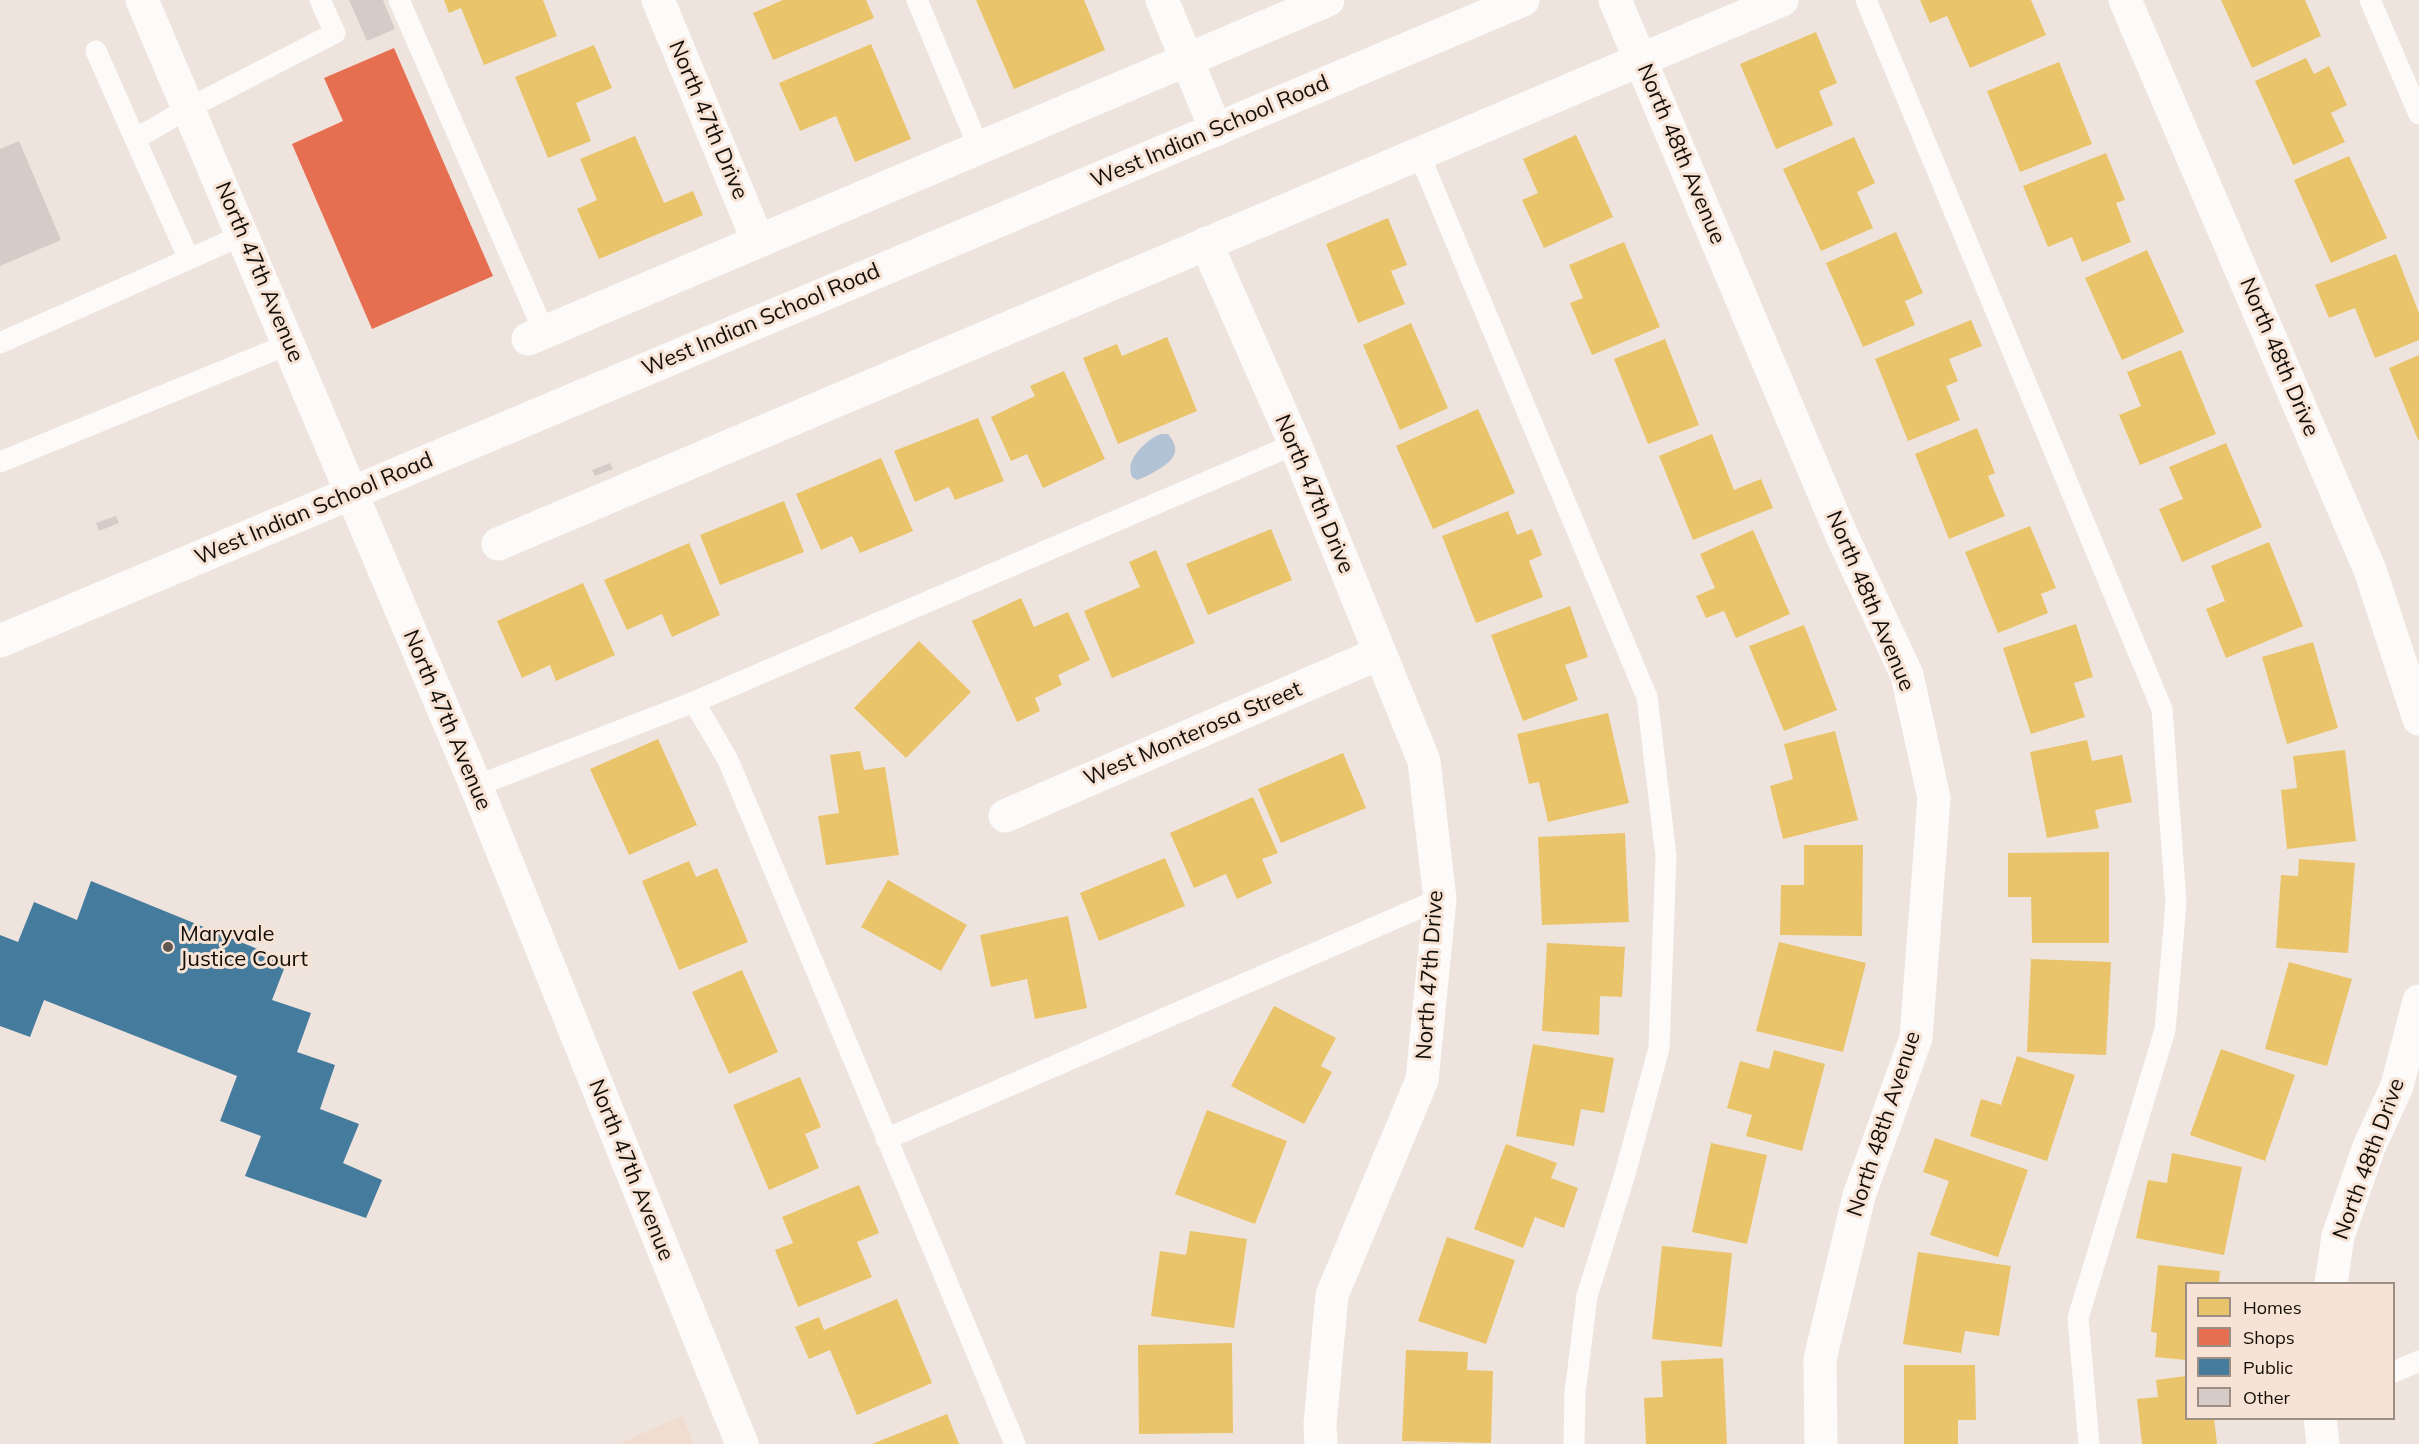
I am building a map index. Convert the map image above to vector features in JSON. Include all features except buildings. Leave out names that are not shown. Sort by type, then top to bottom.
[{"type":"street","name":"North 47th Avenue","points":[[142,0],[476,786],[742,1444]]},
{"type":"street","name":"North 47th Drive","points":[[658,0],[758,241]]},
{"type":"street","points":[[1162,0],[1216,130]]},
{"type":"street","points":[[536,335],[1328,0]]},
{"type":"street","name":"West Indian School Road","points":[[0,641],[1524,0]]},
{"type":"street","name":"North 48th Avenue","points":[[1615,0],[1842,536],[1907,675],[1934,798],[1916,1038],[1859,1196],[1820,1359],[1821,1444]]},
{"type":"street","points":[[498,544],[1782,0]]},
{"type":"street","name":"North 48th Drive","points":[[2125,0],[2370,570],[2419,719]]},
{"type":"street","name":"North 47th Drive","points":[[1206,243],[1294,444],[1424,761],[1440,898],[1422,1080],[1332,1295],[1320,1424],[1321,1444]]},
{"type":"street","name":"West Monterosa Street","points":[[1005,816],[1380,653]]},
{"type":"street","name":"North 48th Drive","points":[[2331,1282],[2338,1236],[2369,1147],[2397,1086],[2419,1001]]},
{"type":"street","points":[[2320,1420],[2323,1444]]},
{"type":"lane","points":[[135,139],[189,108],[335,33],[320,0]]},
{"type":"lane","points":[[399,0],[536,335]]},
{"type":"lane","points":[[917,0],[979,148]]},
{"type":"lane","points":[[1866,0],[2162,709],[2176,903],[2165,1030],[2078,1318],[2090,1444]]},
{"type":"lane","points":[[2370,0],[2419,114]]},
{"type":"lane","points":[[96,51],[189,259]]},
{"type":"lane","points":[[1419,154],[1647,697],[1658,788],[1666,856],[1659,1048],[1625,1174],[1587,1296],[1575,1393],[1574,1444]]},
{"type":"lane","points":[[0,343],[243,235]]},
{"type":"lane","points":[[0,462],[289,344]]},
{"type":"lane","points":[[476,786],[694,702],[1294,444]]},
{"type":"lane","points":[[694,702],[728,760],[885,1139],[1015,1444]]},
{"type":"lane","points":[[885,1139],[1440,898]]},
{"type":"lane","points":[[2395,1372],[2419,1361]]},
{"type":"shaded area","points":[[682,1416],[694,1444],[618,1444]]},
{"type":"water","points":[[1160,434],[1168,434],[1172,440],[1175,449],[1173,456],[1159,469],[1137,480],[1132,477],[1130,471],[1133,458],[1142,446]]},
{"type":"place","name":"Maryvale Justice Court","points":[[168,947]]}]
